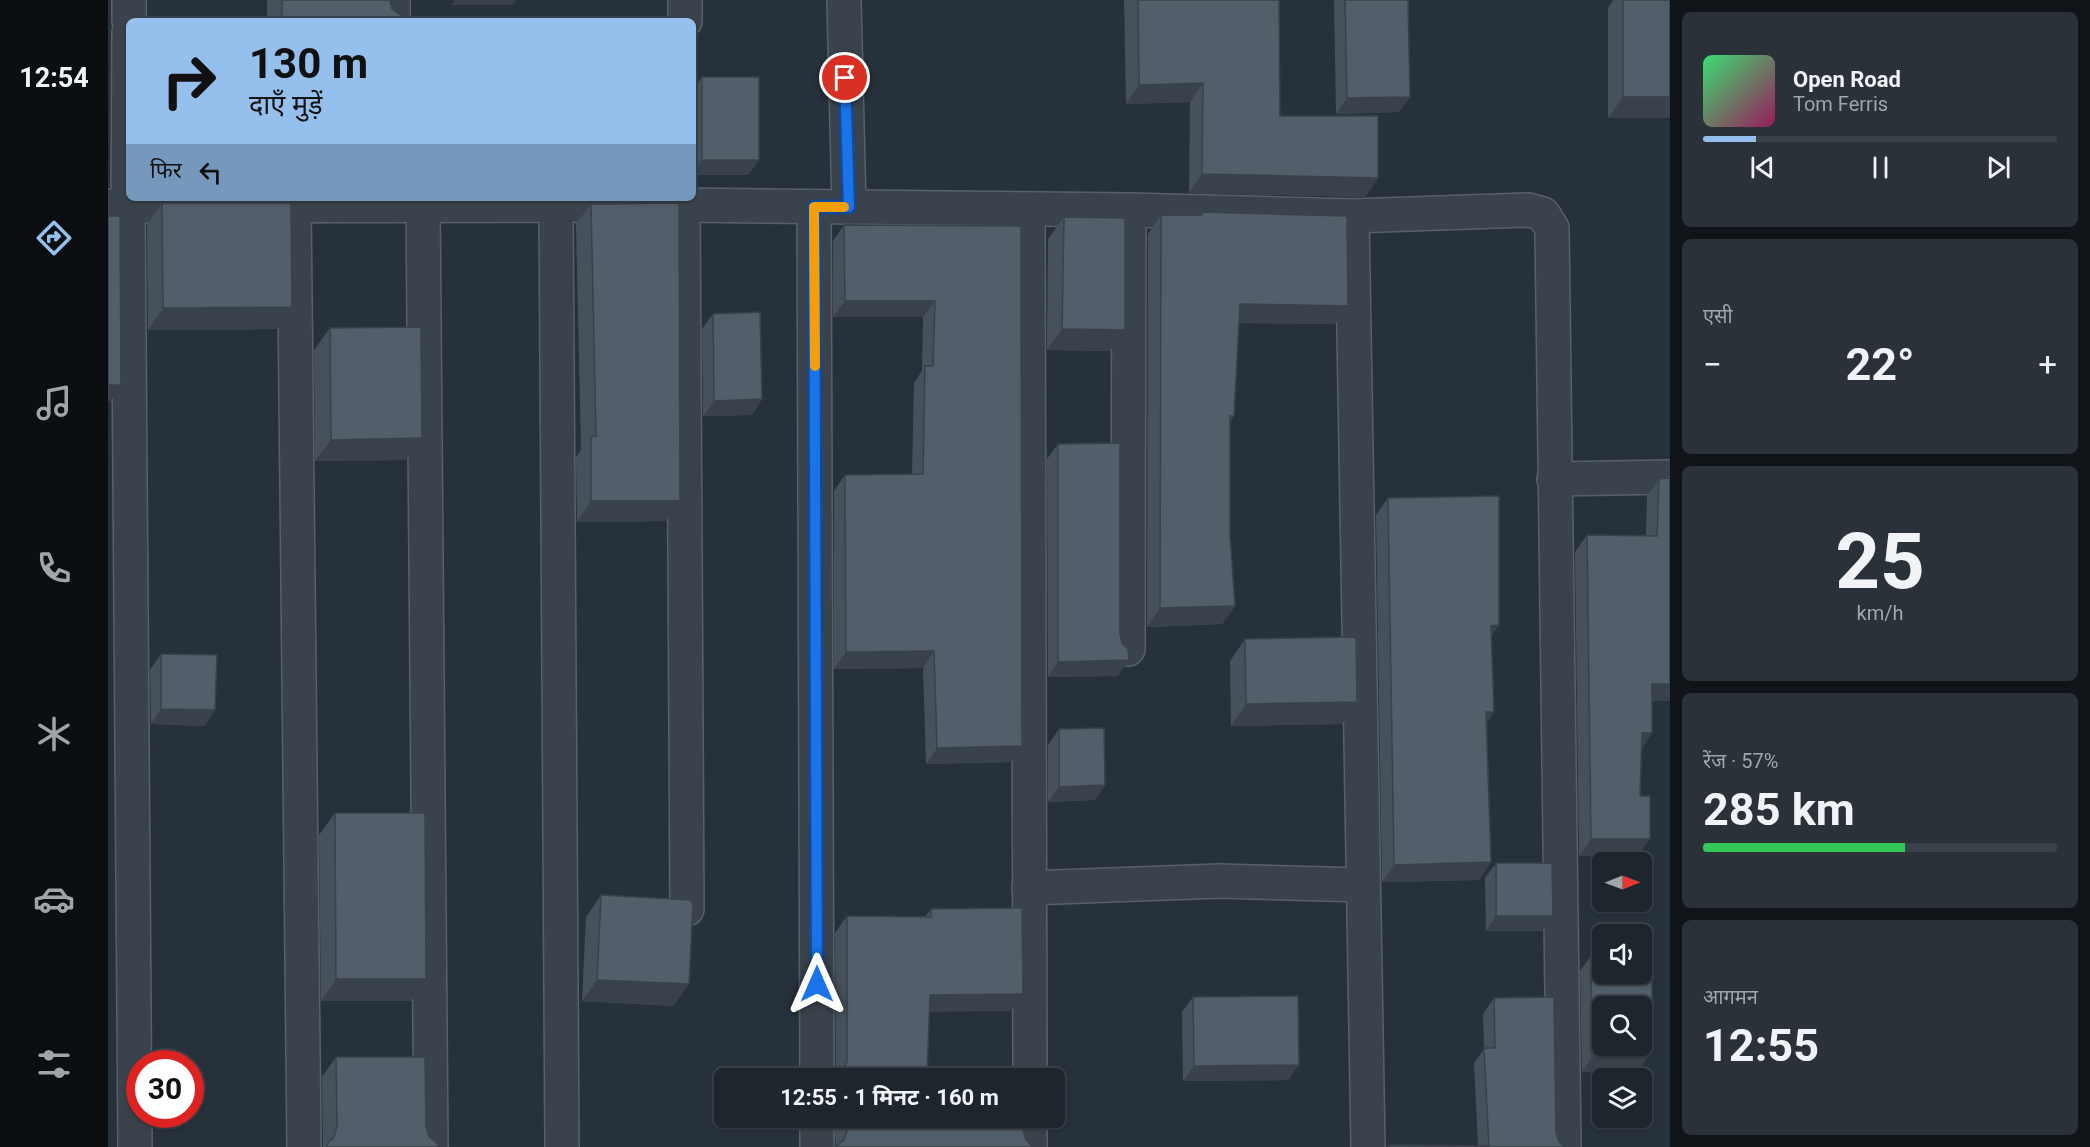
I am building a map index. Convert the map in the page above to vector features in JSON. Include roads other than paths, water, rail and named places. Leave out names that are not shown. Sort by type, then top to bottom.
[{"type":"street","points":[[129,0],[129,18]]},
{"type":"street","points":[[393,0],[393,18]]},
{"type":"street","points":[[685,0],[685,18]]},
{"type":"street","points":[[844,0],[849,207]]},
{"type":"street","points":[[126,79],[118,206],[135,1147]]},
{"type":"street","points":[[118,206],[405,202],[556,205],[682,201],[814,207],[1130,210],[1352,216],[1529,210],[1543,214],[1552,228],[1564,1147]]},
{"type":"street","points":[[682,201],[687,909]]},
{"type":"street","points":[[405,202],[431,1147]]},
{"type":"street","points":[[294,204],[304,1147]]},
{"type":"street","points":[[556,205],[562,1147]]},
{"type":"street","points":[[814,207],[817,1068]]},
{"type":"street","points":[[1028,209],[1030,1068]]},
{"type":"street","points":[[1128,649],[1130,210]]},
{"type":"street","points":[[1352,216],[1368,1147]]},
{"type":"street","points":[[1554,479],[1670,477]]},
{"type":"street","points":[[1029,888],[1220,881],[1363,885]]},
{"type":"street","points":[[817,1128],[818,1147]]},
{"type":"street","points":[[1030,1128],[1030,1147]]}]
